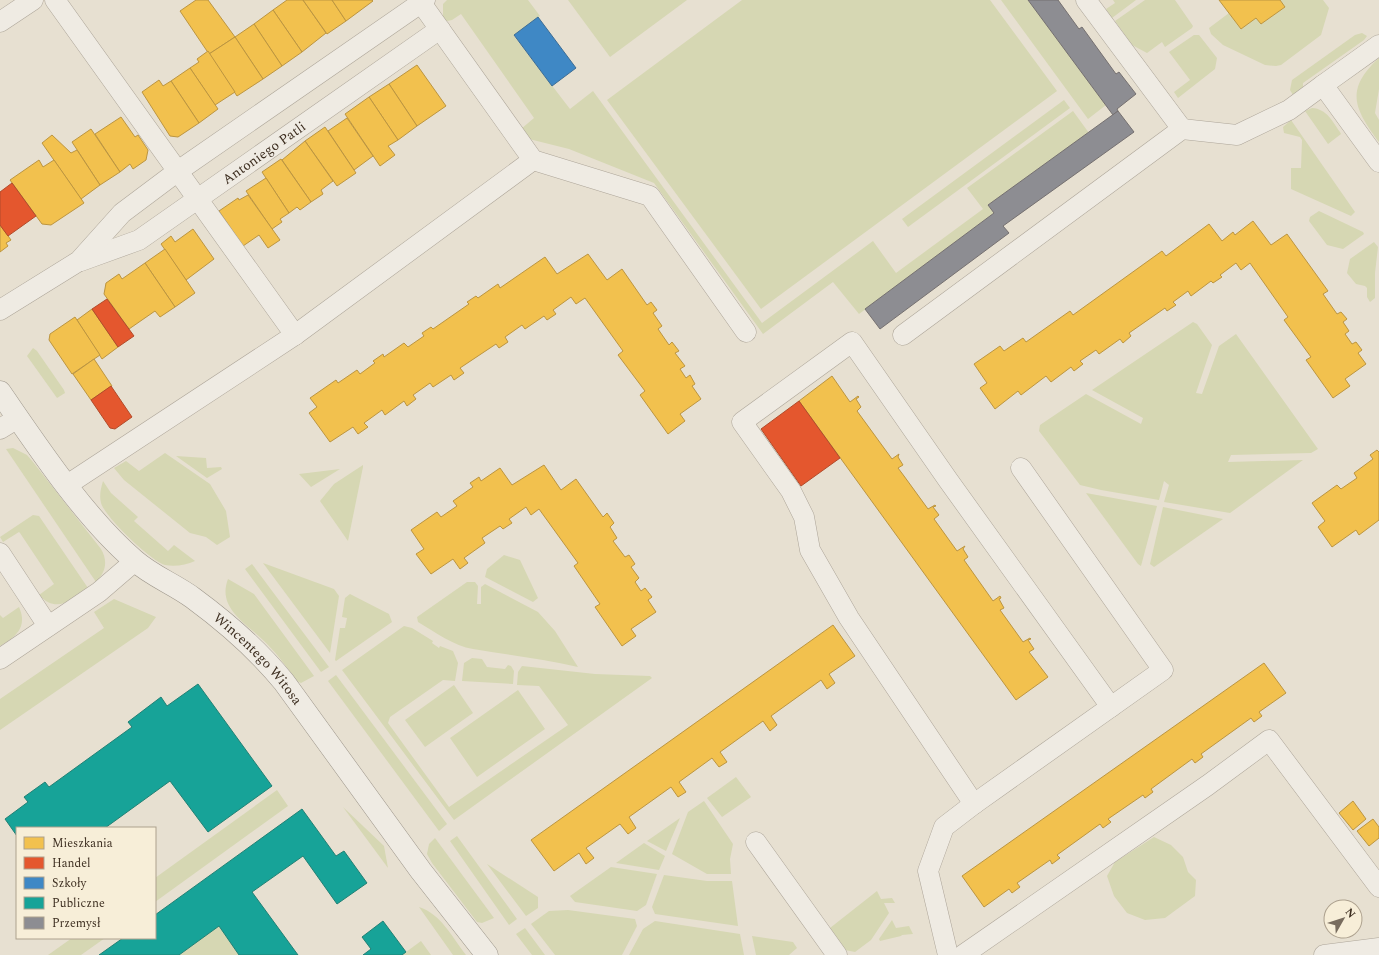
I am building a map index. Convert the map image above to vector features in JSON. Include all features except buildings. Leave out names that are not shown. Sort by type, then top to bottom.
[{"type":"street","points":[[0,22],[33,0]]},
{"type":"street","points":[[56,0],[295,335]]},
{"type":"street","points":[[1086,0],[1182,129]]},
{"type":"street","points":[[422,1],[532,160],[650,196],[746,332]]},
{"type":"street","name":"Antoniego Patli","points":[[79,261],[122,213],[178,171],[422,1]]},
{"type":"street","name":"Antoniego Patli","points":[[0,310],[79,261],[139,240],[440,29]]},
{"type":"street","points":[[903,335],[1182,129],[1237,135],[1289,110],[1379,46]]},
{"type":"street","points":[[1323,85],[1379,162]]},
{"type":"street","points":[[67,485],[295,335],[532,160]]},
{"type":"street","points":[[974,804],[849,618],[810,550],[804,517],[791,491],[742,422],[852,342],[975,519],[1111,707]]},
{"type":"street","name":"Wincentego Witosa","points":[[0,392],[9,424],[67,485],[111,539],[135,561],[159,578],[191,597],[239,634],[262,656],[284,682],[421,871],[487,955]]},
{"type":"street","points":[[948,955],[928,871],[944,828],[974,804],[1163,670],[1021,468]]},
{"type":"street","points":[[0,553],[48,626]]},
{"type":"street","points":[[0,659],[100,592],[135,561]]},
{"type":"street","points":[[963,955],[1208,785],[1269,740],[1379,887]]},
{"type":"street","points":[[756,842],[837,955]]},
{"type":"street","points":[[1324,955],[1379,948]]},
{"type":"green space","points":[[447,0],[528,0],[540,16],[514,36],[570,109],[593,91],[762,323],[873,241],[896,273],[983,209],[967,188],[1073,111],[1089,133],[988,205],[994,213],[859,314],[833,282],[763,334],[654,183],[569,149],[529,139],[521,129],[534,118],[461,14],[452,20],[447,21],[443,17],[443,4]]},
{"type":"green space","points":[[568,0],[687,0],[610,57]]},
{"type":"green space","points":[[742,0],[990,0],[1057,91],[761,309],[607,100]]},
{"type":"green space","points":[[1001,0],[1028,0],[1106,105],[1088,119]]},
{"type":"green space","points":[[1113,0],[1136,0],[1112,18],[1106,9],[1115,3]]},
{"type":"green space","points":[[1145,0],[1175,0],[1193,26],[1192,28],[1165,47],[1162,42],[1147,53],[1132,45],[1115,21]]},
{"type":"green space","points":[[1280,0],[1323,0],[1329,8],[1321,35],[1281,65],[1265,65],[1223,45],[1211,34],[1209,28],[1229,13],[1241,29],[1256,18],[1261,24],[1285,7]]},
{"type":"green space","points":[[1362,33],[1367,36],[1364,40],[1303,83],[1303,88],[1293,95],[1290,90],[1292,80],[1355,35]]},
{"type":"green space","points":[[1194,35],[1199,35],[1217,58],[1215,69],[1178,98],[1174,92],[1190,80],[1169,52]]},
{"type":"green space","points":[[1379,58],[1379,89],[1375,113],[1379,120],[1379,142],[1359,109],[1357,90],[1368,69]]},
{"type":"green space","points":[[1064,100],[1070,108],[908,227],[902,219]]},
{"type":"green space","points":[[1312,108],[1325,113],[1332,120],[1341,134],[1328,144],[1305,111]]},
{"type":"green space","points":[[1291,120],[1355,212],[1351,216],[1291,189],[1291,168],[1301,168],[1302,140],[1300,137],[1284,133],[1283,127]]},
{"type":"green space","points":[[1319,211],[1363,232],[1364,234],[1343,249],[1327,245],[1309,221],[1310,217]]},
{"type":"green space","points":[[1374,242],[1378,247],[1375,273],[1375,298],[1370,302],[1367,297],[1367,288],[1356,284],[1347,273],[1350,259]]},
{"type":"green space","points":[[1193,322],[1197,324],[1212,345],[1196,393],[1202,394],[1219,346],[1236,334],[1318,449],[1311,453],[1231,455],[1228,462],[1303,460],[1230,513],[1164,502],[1169,485],[1164,481],[1159,500],[1080,485],[1039,431],[1040,425],[1086,394],[1141,424],[1143,418],[1092,390]]},
{"type":"green space","points":[[33,348],[37,351],[64,390],[65,393],[57,398],[27,356]]},
{"type":"green space","points":[[13,448],[27,455],[101,549],[105,558],[105,566],[102,574],[96,582],[6,449]]},
{"type":"green space","points":[[165,453],[210,484],[226,511],[230,537],[217,545],[206,537],[190,533],[124,480],[114,468],[126,461],[139,471]]},
{"type":"green space","points":[[176,456],[206,458],[207,468],[221,467],[222,469],[207,478]]},
{"type":"green space","points":[[363,465],[348,541],[320,501],[334,484]]},
{"type":"green space","points":[[340,469],[311,487],[299,474]]},
{"type":"green space","points":[[103,481],[111,493],[138,517],[134,521],[168,551],[174,545],[195,561],[188,564],[173,566],[165,565],[150,556],[129,538],[104,510],[100,497]]},
{"type":"green space","points":[[1086,493],[1157,506],[1141,566],[1138,564]]},
{"type":"green space","points":[[1163,507],[1223,519],[1154,567],[1150,564]]},
{"type":"green space","points":[[33,515],[39,516],[88,588],[76,597],[64,603],[52,604],[39,595],[54,584],[20,533],[19,532],[3,542],[0,537]]},
{"type":"green space","points":[[504,555],[520,560],[538,598],[533,602],[485,577],[487,569]]},
{"type":"green space","points":[[263,563],[334,589],[339,596],[330,653]]},
{"type":"green space","points":[[252,564],[329,667],[321,672],[245,569]]},
{"type":"green space","points":[[228,579],[254,594],[314,676],[301,683],[297,681],[272,649],[244,624],[231,608],[227,600],[226,590]]},
{"type":"green space","points":[[467,582],[475,582],[478,586],[477,604],[481,604],[481,587],[485,584],[538,612],[555,631],[578,667],[473,649],[459,645],[418,622],[417,617]]},
{"type":"green space","points":[[350,594],[389,614],[392,622],[336,661],[340,628],[345,628],[347,618],[342,617],[345,598]]},
{"type":"green space","points":[[114,599],[156,617],[148,628],[0,730],[0,699],[104,628],[94,612]]},
{"type":"green space","points":[[19,607],[22,620],[19,631],[11,639],[0,646],[0,615],[3,618]]},
{"type":"green space","points":[[404,626],[412,628],[433,641],[432,643],[439,648],[440,646],[453,651],[458,663],[455,681],[443,680],[390,717],[388,723],[449,807],[568,725],[539,686],[517,685],[518,672],[522,666],[595,674],[650,676],[652,678],[454,820],[342,670]]},
{"type":"green space","points":[[472,658],[482,659],[487,667],[505,669],[508,665],[511,666],[514,671],[513,684],[462,681],[464,663]]},
{"type":"green space","points":[[336,675],[447,824],[439,831],[328,681]]},
{"type":"green space","points":[[454,685],[473,713],[425,747],[405,720]]},
{"type":"green space","points":[[518,690],[545,729],[477,777],[450,738]]},
{"type":"green space","points":[[736,777],[751,797],[722,817],[707,798]]},
{"type":"green space","points":[[277,790],[288,806],[156,901],[156,877]]},
{"type":"green space","points":[[704,801],[733,844],[730,859],[731,874],[707,874],[672,854],[688,812]]},
{"type":"green space","points":[[343,807],[384,846],[388,868]]},
{"type":"green space","points":[[680,818],[666,851],[647,841]]},
{"type":"green space","points":[[457,836],[517,919],[509,925],[450,841]]},
{"type":"green space","points":[[1154,837],[1171,845],[1183,857],[1188,872],[1196,880],[1195,896],[1165,918],[1145,920],[1127,913],[1114,896],[1107,876],[1115,862]]},
{"type":"green space","points":[[435,838],[494,918],[482,923],[477,922],[432,863],[427,854],[429,844]]},
{"type":"green space","points":[[644,843],[665,856],[659,870],[616,863]]},
{"type":"green space","points":[[487,864],[538,897],[538,908],[526,916]]},
{"type":"green space","points":[[611,867],[657,874],[646,905],[637,911],[575,902],[570,896]]},
{"type":"green space","points":[[664,875],[707,881],[732,881],[738,926],[655,914],[652,907]]},
{"type":"green space","points":[[877,891],[881,899],[892,898],[895,903],[884,903],[889,913],[871,940],[855,952],[845,950],[830,928]]},
{"type":"green space","points":[[419,907],[434,915],[446,927],[466,955],[453,955]]},
{"type":"green space","points":[[568,910],[635,919],[637,926],[622,955],[555,955],[531,924],[549,911]]},
{"type":"green space","points":[[892,920],[896,928],[909,926],[913,934],[902,935],[880,941],[879,939]]},
{"type":"green space","points":[[655,921],[740,934],[744,955],[629,955],[643,929]]},
{"type":"green space","points":[[219,926],[239,955],[179,955]]},
{"type":"green space","points":[[525,928],[545,955],[532,955],[516,934]]},
{"type":"green space","points":[[752,936],[793,942],[797,948],[789,955],[756,955]]},
{"type":"green space","points":[[71,939],[104,939],[81,955],[48,955]]},
{"type":"green space","points":[[421,941],[431,955],[402,955]]}]
